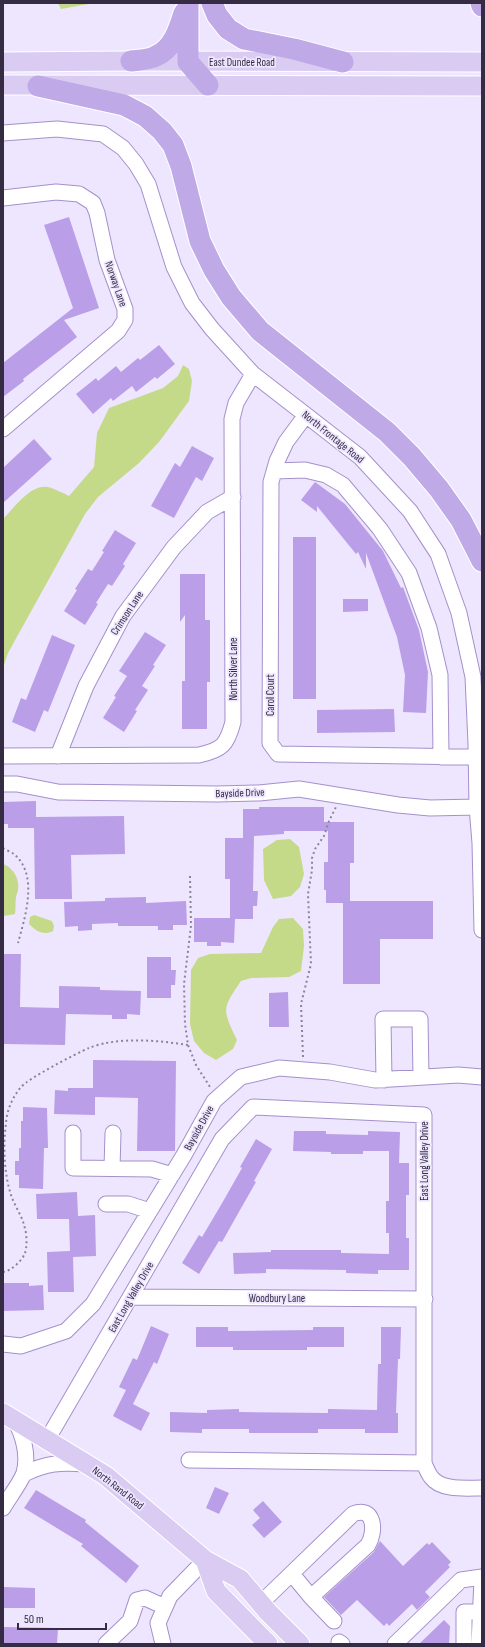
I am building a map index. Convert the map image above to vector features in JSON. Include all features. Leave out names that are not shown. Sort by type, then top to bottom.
[{"type":"highway","points":[[131,61],[155,57],[163,52],[177,33],[188,3]]},
{"type":"highway","points":[[188,3],[188,62],[208,85]]},
{"type":"highway","points":[[212,3],[217,15],[228,29],[244,39],[294,49],[343,62]]},
{"type":"highway","points":[[38,86],[124,105],[145,116],[162,131],[173,145],[181,166],[200,241],[214,270],[231,297],[260,330],[387,432],[412,457],[461,520],[482,561]]},
{"type":"main road","name":"East Dundee Road","points":[[3,62],[482,62]]},
{"type":"main road","name":"East Dundee Road","points":[[3,85],[482,86]]},
{"type":"main road","name":"North Rand Road","points":[[8,1416],[106,1476],[205,1560],[240,1579],[300,1644]]},
{"type":"main road","points":[[205,1560],[216,1591],[268,1644]]},
{"type":"street","name":"North Frontage Road","points":[[3,133],[57,128],[103,134],[123,148],[136,164],[148,184],[174,267],[192,303],[212,329],[253,374],[360,457],[410,510],[438,554],[459,613],[473,676],[476,807],[480,843],[482,930]]},
{"type":"street","name":"Norway Lane","points":[[3,198],[56,192],[79,194],[93,203],[97,213],[107,260],[125,309],[125,320],[118,331],[3,429]]},
{"type":"street","name":"North Silver Lane","points":[[3,756],[199,755],[214,752],[229,739],[233,722],[232,419],[236,403],[253,374]]},
{"type":"street","name":"Carol Court","points":[[306,415],[286,442],[277,460],[271,482],[270,743],[278,754],[476,757]]},
{"type":"street","points":[[274,471],[306,470],[326,474],[343,485],[380,529],[409,573],[429,628],[440,675],[441,757]]},
{"type":"street","name":"Crimson Lane","points":[[58,756],[86,686],[123,616],[174,547],[207,512],[233,496]]},
{"type":"street","name":"Bayside Drive","points":[[3,784],[17,784],[58,792],[224,794],[299,789],[404,806],[430,808],[476,807]]},
{"type":"street","points":[[384,1080],[383,1019],[420,1019],[421,1077]]},
{"type":"street","name":"Bayside Drive","points":[[3,1344],[21,1346],[66,1331],[93,1304],[172,1175],[214,1100],[241,1077],[278,1068],[330,1072],[375,1080],[458,1075],[482,1077]]},
{"type":"street","name":"East Long Valley Drive","points":[[47,1440],[222,1140],[253,1107],[424,1115],[424,1463]]},
{"type":"street","points":[[73,1133],[73,1168],[152,1169],[172,1175]]},
{"type":"street","points":[[112,1133],[112,1168]]},
{"type":"street","points":[[106,1204],[128,1204],[150,1211]]},
{"type":"street","name":"Woodbury Lane","points":[[130,1298],[424,1299]]},
{"type":"street","points":[[3,1508],[24,1474],[26,1456],[20,1428],[8,1416]]},
{"type":"street","points":[[189,1460],[424,1463],[431,1478],[442,1485],[456,1488],[482,1488]]},
{"type":"street","points":[[24,1474],[38,1467],[53,1463],[86,1464]]},
{"type":"street","points":[[261,1603],[353,1514],[366,1512],[371,1517],[372,1525],[368,1545],[311,1597]]},
{"type":"street","points":[[163,1644],[158,1623],[170,1596],[205,1560]]},
{"type":"street","points":[[292,1574],[334,1621]]},
{"type":"street","points":[[395,1644],[461,1580],[482,1577]]},
{"type":"street","points":[[479,1644],[482,1580]]},
{"type":"street","points":[[106,1644],[130,1622],[138,1600],[145,1598],[165,1607]]},
{"type":"street","points":[[464,1644],[464,1612],[480,1612]]},
{"type":"path","points":[[303,1070],[301,1004],[311,964],[308,894],[312,870],[312,858],[315,849],[324,836],[329,821],[343,795]]},
{"type":"path","points":[[3,848],[14,854],[26,872],[28,907],[18,943]]},
{"type":"path","points":[[190,876],[191,926],[184,984],[185,1024],[188,1044],[196,1065],[210,1086],[219,1096]]},
{"type":"path","points":[[3,1272],[7,1272],[19,1262],[26,1253],[26,1229],[11,1196],[6,1174],[5,1145],[8,1109],[13,1098],[22,1086],[37,1076],[90,1048],[107,1043],[152,1041],[188,1044]]},
{"type":"shaded area","points":[[58,3],[94,3],[61,9]]},
{"type":"shaded area","points":[[183,365],[189,369],[192,381],[189,401],[159,442],[139,463],[98,497],[85,514],[8,653],[3,668],[3,519],[23,498],[35,489],[48,487],[69,496],[94,467],[97,433],[109,408],[163,388],[178,376]]},
{"type":"shaded area","points":[[290,839],[299,847],[304,874],[300,887],[291,896],[273,899],[264,880],[263,849],[277,840]]},
{"type":"shaded area","points":[[3,864],[12,870],[18,881],[15,914],[4,916]]},
{"type":"shaded area","points":[[34,915],[52,921],[54,926],[53,931],[43,933],[32,927],[29,924],[30,917]]},
{"type":"shaded area","points":[[293,918],[303,929],[304,946],[301,971],[289,977],[251,978],[241,981],[230,998],[226,1009],[229,1022],[237,1040],[233,1049],[216,1060],[204,1053],[194,1041],[190,1024],[191,970],[198,958],[210,954],[261,953],[273,927],[279,919]]},
{"type":"building","points":[[69,217],[99,308],[64,320],[77,337],[23,379],[24,381],[3,397],[3,363],[73,308],[44,225]]},
{"type":"building","points":[[159,345],[175,364],[157,379],[155,377],[136,392],[132,386],[113,401],[111,398],[93,414],[76,394],[96,378],[98,381],[116,366],[121,372],[138,358],[140,360]]},
{"type":"building","points":[[34,439],[52,459],[3,503],[3,468]]},
{"type":"building","points":[[192,446],[214,458],[202,481],[196,477],[174,518],[151,506],[175,463],[180,467]]},
{"type":"building","points":[[315,482],[345,504],[383,551],[401,588],[403,587],[419,630],[428,672],[426,713],[403,712],[405,675],[397,637],[366,553],[366,569],[358,552],[356,554],[317,506],[317,512],[301,500]]},
{"type":"building","points":[[115,530],[136,543],[123,564],[125,566],[112,586],[108,584],[85,625],[64,611],[77,590],[75,589],[88,569],[92,571],[104,552],[102,551]]},
{"type":"building","points":[[293,537],[316,537],[316,699],[293,699]]},
{"type":"building","points":[[180,574],[205,574],[205,620],[210,620],[210,682],[207,682],[207,729],[182,729],[182,681],[185,681],[185,615],[180,622]]},
{"type":"building","points":[[343,599],[368,599],[368,611],[343,612]]},
{"type":"building","points":[[145,632],[166,645],[142,686],[148,690],[135,710],[137,711],[124,732],[103,718],[116,697],[114,696],[127,676],[119,671]]},
{"type":"building","points":[[52,635],[75,645],[48,712],[44,710],[35,732],[12,722],[21,698],[26,700]]},
{"type":"building","points":[[394,709],[395,732],[317,733],[317,710]]},
{"type":"building","points":[[36,801],[36,817],[124,816],[125,854],[71,855],[72,899],[35,899],[34,828],[8,828],[8,824],[3,824],[3,802]]},
{"type":"building","points":[[259,807],[324,807],[324,822],[354,822],[354,863],[350,863],[350,901],[433,901],[433,939],[380,939],[380,984],[343,984],[343,903],[326,903],[326,890],[324,890],[324,862],[328,862],[328,831],[284,831],[284,834],[254,836],[253,891],[258,891],[257,906],[253,906],[253,919],[235,919],[234,943],[221,942],[221,946],[207,946],[207,942],[194,942],[194,918],[230,918],[230,879],[225,879],[225,838],[243,838],[243,809],[259,809]]},
{"type":"building","points":[[146,897],[146,903],[186,901],[187,925],[173,925],[173,930],[158,930],[158,926],[118,926],[118,923],[92,924],[92,930],[78,931],[78,926],[65,927],[64,902],[105,901],[105,898]]},
{"type":"building","points":[[3,954],[21,954],[20,1007],[59,1008],[59,986],[100,987],[100,990],[141,991],[140,1015],[127,1014],[127,1019],[112,1019],[112,1015],[66,1014],[65,1045],[3,1044]]},
{"type":"building","points":[[147,957],[171,957],[171,970],[176,970],[175,985],[171,985],[171,998],[147,998]]},
{"type":"building","points":[[288,992],[289,1027],[269,1027],[269,993]]},
{"type":"building","points":[[93,1060],[176,1061],[175,1151],[137,1151],[138,1098],[95,1097],[95,1115],[54,1114],[55,1090],[68,1091],[68,1088],[93,1088]]},
{"type":"building","points":[[23,1107],[47,1108],[48,1148],[44,1148],[43,1189],[19,1188],[19,1175],[15,1175],[15,1161],[19,1161],[19,1148],[21,1148],[21,1121],[23,1121]]},
{"type":"building","points":[[294,1131],[326,1131],[326,1134],[368,1135],[368,1131],[400,1132],[399,1163],[409,1163],[409,1195],[406,1195],[406,1238],[409,1238],[409,1270],[378,1270],[378,1274],[346,1273],[346,1270],[266,1269],[266,1273],[234,1274],[233,1253],[271,1252],[271,1250],[341,1250],[341,1253],[389,1254],[389,1233],[386,1233],[386,1201],[389,1201],[389,1151],[363,1151],[363,1154],[331,1154],[331,1152],[293,1151]]},
{"type":"building","points":[[256,1139],[272,1149],[254,1181],[256,1182],[222,1242],[219,1241],[199,1274],[182,1263],[199,1235],[202,1237],[242,1168],[240,1167]]},
{"type":"building","points":[[77,1192],[78,1216],[95,1215],[96,1256],[73,1257],[74,1292],[48,1292],[47,1252],[70,1251],[69,1219],[37,1219],[36,1194]]},
{"type":"building","points":[[3,1283],[29,1283],[29,1286],[43,1285],[44,1310],[3,1311]]},
{"type":"building","points":[[151,1326],[169,1334],[157,1364],[154,1362],[133,1404],[150,1413],[141,1431],[113,1416],[126,1390],[119,1387],[133,1358],[137,1360]]},
{"type":"building","points":[[196,1327],[228,1327],[228,1331],[313,1330],[313,1327],[344,1327],[344,1347],[307,1347],[307,1350],[233,1350],[233,1347],[196,1347]]},
{"type":"building","points":[[381,1327],[401,1327],[396,1413],[398,1413],[398,1433],[365,1433],[365,1429],[318,1429],[318,1433],[249,1433],[249,1429],[202,1429],[202,1433],[170,1432],[170,1412],[207,1413],[207,1410],[239,1409],[239,1412],[328,1413],[328,1409],[377,1410],[378,1364],[381,1364]]},
{"type":"building","points":[[215,1487],[229,1493],[219,1514],[206,1508]]},
{"type":"building","points":[[36,1490],[86,1520],[85,1522],[139,1566],[126,1583],[81,1546],[83,1544],[24,1508]]},
{"type":"building","points":[[263,1501],[282,1522],[264,1538],[252,1525],[260,1518],[253,1510]]},
{"type":"building","points":[[380,1541],[403,1566],[427,1543],[429,1545],[432,1542],[451,1562],[448,1565],[450,1567],[425,1592],[430,1597],[417,1610],[412,1604],[389,1626],[387,1623],[384,1626],[357,1600],[341,1615],[324,1597],[374,1552]]},
{"type":"building","points":[[3,1587],[35,1588],[35,1608],[3,1608]]},
{"type":"building","points":[[444,1620],[450,1626],[449,1644],[419,1644]]},
{"type":"building","points":[[3,1627],[58,1628],[57,1644],[3,1644]]}]
